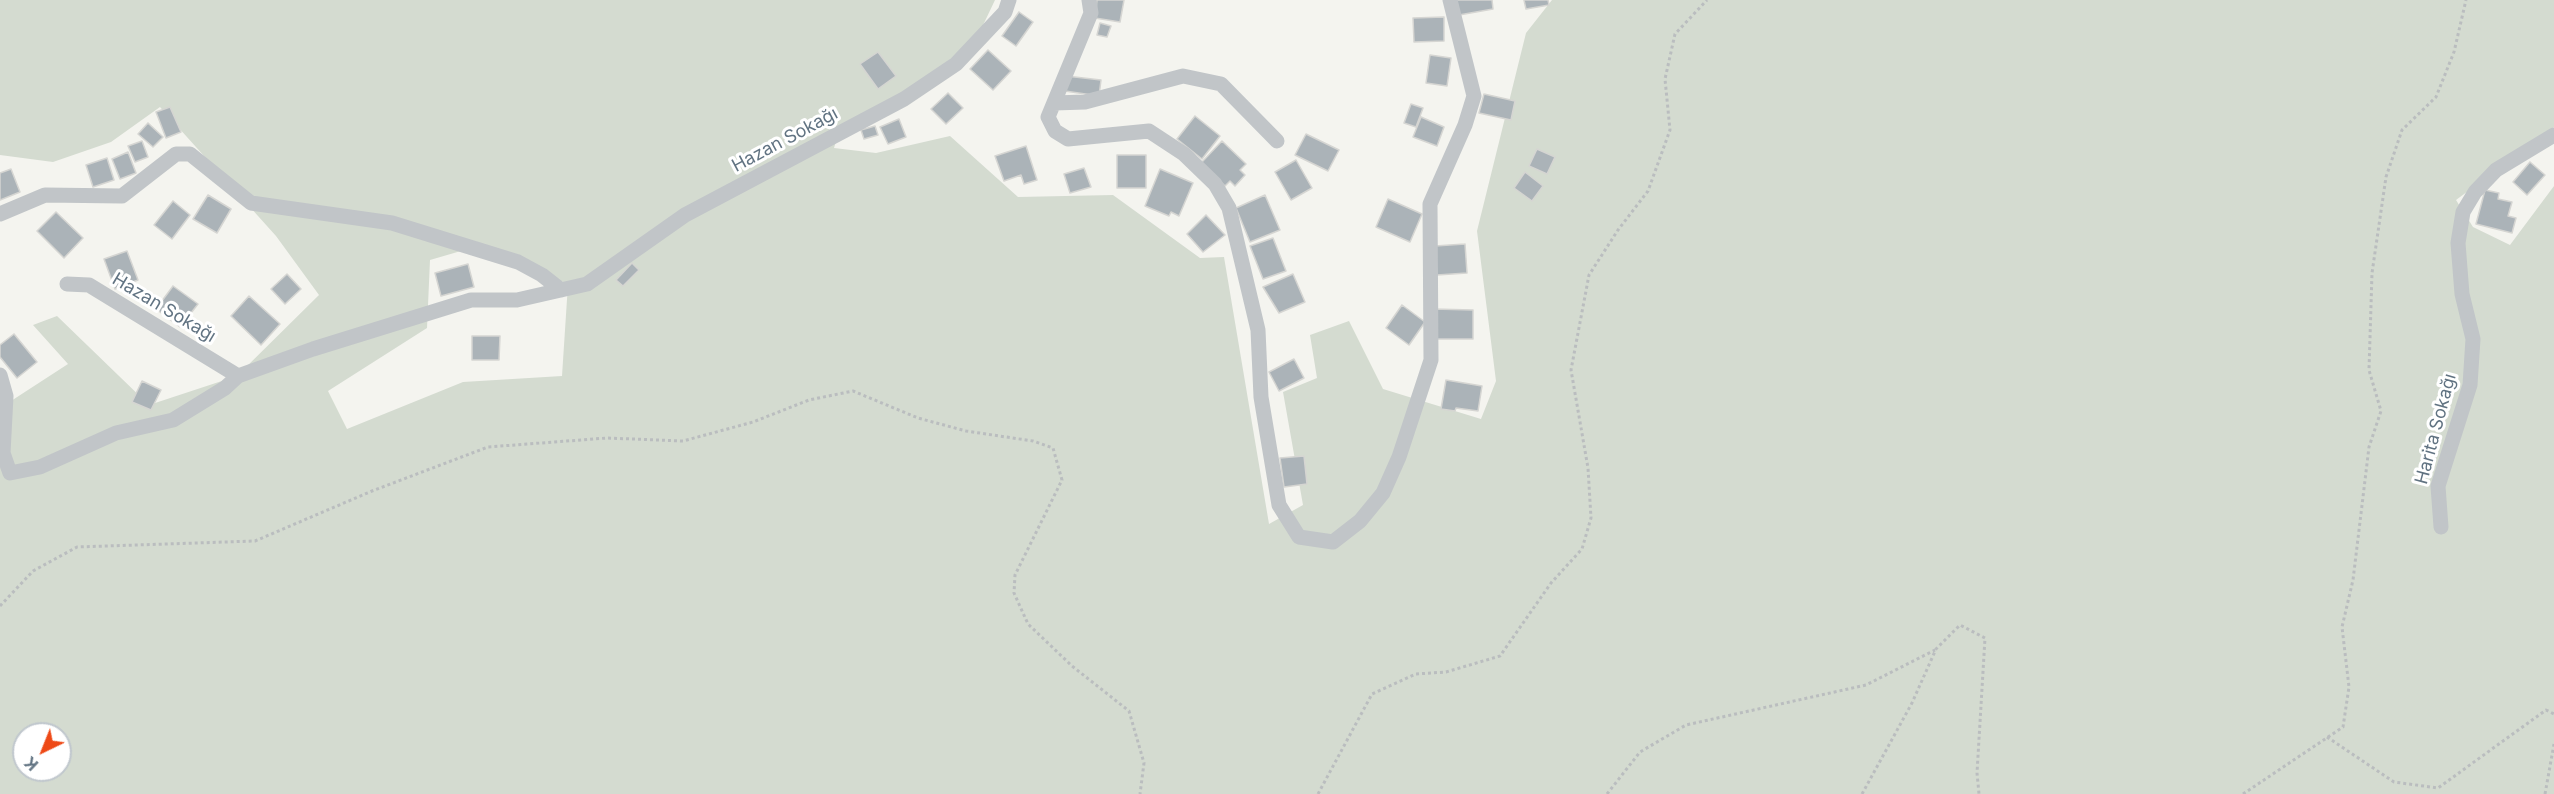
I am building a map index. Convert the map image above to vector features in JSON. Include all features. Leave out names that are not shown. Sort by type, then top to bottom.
[{"type":"street","name":"Hazan Sokağı","points":[[67,284],[89,285],[238,376],[471,300],[517,300],[587,284],[685,215],[904,99],[956,64],[1005,12],[1009,0]]},
{"type":"street","points":[[1089,0],[1091,13],[1048,117],[1055,131],[1068,139],[1149,131],[1184,154],[1215,184],[1229,208],[1258,330],[1261,397],[1279,505],[1299,537],[1333,542],[1360,521],[1383,492],[1400,457],[1431,360],[1430,204],[1466,125],[1474,96],[1450,0]]},
{"type":"street","points":[[1054,103],[1085,102],[1183,76],[1221,84],[1277,141]]},
{"type":"street","name":"Harita Sokağı","points":[[2441,527],[2438,486],[2470,385],[2473,339],[2462,294],[2458,243],[2463,212],[2475,192],[2496,170],[2554,135]]},
{"type":"street","points":[[0,214],[45,195],[122,196],[176,154],[190,154],[251,203],[392,223],[518,262],[542,275],[561,290]]},
{"type":"street","points":[[0,375],[6,396],[3,453],[10,473],[40,467],[116,433],[173,420],[225,388],[238,376]]},
{"type":"path","points":[[1318,794],[1372,694],[1416,674],[1446,672],[1500,656],[1551,583],[1582,549],[1591,518],[1588,468],[1571,370],[1589,275],[1618,230],[1648,191],[1670,130],[1665,79],[1675,34],[1707,0]]},
{"type":"path","points":[[2243,794],[2343,727],[2349,687],[2342,627],[2353,580],[2369,447],[2382,411],[2369,370],[2372,273],[2386,177],[2402,130],[2436,97],[2454,52],[2466,0]]},
{"type":"path","points":[[0,606],[33,571],[77,547],[255,541],[372,491],[488,447],[607,438],[683,441],[753,422],[809,400],[853,391],[918,418],[966,431],[1033,441],[1053,448],[1062,480],[1015,575],[1014,593],[1028,624],[1072,666],[1129,711],[1144,763],[1140,794]]},
{"type":"path","points":[[1607,794],[1640,752],[1686,725],[1866,685],[1936,649],[1960,625],[1985,638],[1977,772],[1979,794]]},
{"type":"path","points":[[1862,794],[1912,703],[1936,649]]},
{"type":"path","points":[[2327,737],[2394,783],[2438,788],[2546,710],[2554,714]]},
{"type":"path","points":[[2545,794],[2554,744]]},
{"type":"shaded area","points":[[0,0],[995,0],[976,40],[893,102],[841,125],[834,148],[876,153],[950,136],[1018,197],[1113,195],[1200,258],[1224,257],[1269,524],[1303,505],[1283,392],[1317,378],[1310,335],[1349,321],[1383,389],[1481,419],[1496,381],[1477,231],[1526,33],[1552,0],[2554,0],[2554,127],[2456,200],[2473,227],[2510,245],[2554,186],[2554,794],[0,794],[0,437],[11,401],[68,364],[33,325],[57,316],[149,405],[237,376],[319,295],[276,236],[160,107],[111,142],[53,162],[0,155]],"holes":[[[478,246],[568,284],[562,376],[463,382],[347,429],[328,391],[427,328],[430,260]]]},
{"type":"building","points":[[1097,0],[1124,0],[1120,22],[1095,18]]},
{"type":"building","points":[[1456,0],[1492,0],[1493,9],[1459,15]]},
{"type":"building","points":[[1524,0],[1548,0],[1549,5],[1526,9]]},
{"type":"building","points":[[1019,12],[1033,22],[1016,46],[1002,36]]},
{"type":"building","points":[[1444,17],[1444,41],[1414,42],[1413,18]]},
{"type":"building","points":[[1100,23],[1111,26],[1107,37],[1097,35]]},
{"type":"building","points":[[988,50],[1011,71],[993,90],[970,69]]},
{"type":"building","points":[[878,52],[896,76],[878,89],[860,64]]},
{"type":"building","points":[[1430,55],[1451,58],[1447,86],[1426,83]]},
{"type":"building","points":[[1066,76],[1101,80],[1099,96],[1065,91]]},
{"type":"building","points":[[948,93],[963,108],[946,124],[931,109]]},
{"type":"building","points":[[1484,94],[1515,101],[1511,120],[1479,113]]},
{"type":"building","points":[[1411,104],[1423,108],[1416,127],[1404,123]]},
{"type":"building","points":[[170,107],[181,132],[166,138],[156,112]]},
{"type":"building","points":[[1195,116],[1220,136],[1202,159],[1177,139]]},
{"type":"building","points":[[1421,117],[1444,127],[1437,146],[1413,137]]},
{"type":"building","points":[[899,119],[906,137],[888,144],[880,127]]},
{"type":"building","points":[[148,123],[163,137],[153,147],[138,134]]},
{"type":"building","points":[[875,126],[878,135],[864,139],[861,130]]},
{"type":"building","points":[[1306,134],[1339,150],[1328,171],[1295,155]]},
{"type":"building","points":[[142,141],[148,157],[135,162],[128,146]]},
{"type":"building","points":[[1222,141],[1246,164],[1240,170],[1245,175],[1235,186],[1230,181],[1225,186],[1201,163]]},
{"type":"building","points":[[1026,146],[1037,180],[1024,184],[1021,175],[1004,181],[995,156]]},
{"type":"building","points":[[1537,149],[1555,157],[1547,174],[1529,166]]},
{"type":"building","points":[[128,152],[136,173],[120,179],[112,159]]},
{"type":"building","points":[[1117,155],[1146,155],[1146,188],[1117,188]]},
{"type":"building","points":[[107,158],[114,180],[93,187],[86,165]]},
{"type":"building","points":[[1296,160],[1312,188],[1291,200],[1275,172]]},
{"type":"building","points":[[2530,162],[2545,175],[2527,195],[2513,182]]},
{"type":"building","points":[[1084,168],[1091,187],[1070,193],[1064,174]]},
{"type":"building","points":[[11,169],[20,192],[0,200],[0,173]]},
{"type":"building","points":[[1160,169],[1193,183],[1179,216],[1171,212],[1169,216],[1145,206]]},
{"type":"building","points":[[1525,172],[1543,186],[1532,201],[1514,188]]},
{"type":"building","points":[[2485,190],[2499,193],[2498,199],[2512,202],[2508,216],[2516,218],[2512,233],[2476,224]]},
{"type":"building","points":[[208,195],[231,209],[217,233],[193,219]]},
{"type":"building","points":[[1265,195],[1280,230],[1250,242],[1236,208]]},
{"type":"building","points":[[1388,199],[1422,214],[1410,242],[1376,227]]},
{"type":"building","points":[[173,201],[190,215],[172,239],[154,225]]},
{"type":"building","points":[[56,212],[83,238],[64,258],[37,231]]},
{"type":"building","points":[[1206,215],[1225,235],[1203,252],[1187,234]]},
{"type":"building","points":[[1273,238],[1286,271],[1263,279],[1250,246]]},
{"type":"building","points":[[1465,244],[1467,273],[1437,275],[1435,246]]},
{"type":"building","points":[[127,251],[138,280],[115,289],[104,259]]},
{"type":"building","points":[[632,263],[639,270],[623,286],[616,280]]},
{"type":"building","points":[[468,264],[474,287],[441,296],[435,273]]},
{"type":"building","points":[[287,274],[301,289],[285,304],[271,289]]},
{"type":"building","points":[[1293,274],[1305,302],[1279,313],[1263,287]]},
{"type":"building","points":[[173,286],[198,304],[180,327],[156,309]]},
{"type":"building","points":[[249,296],[280,324],[261,345],[231,316]]},
{"type":"building","points":[[1402,305],[1425,322],[1409,345],[1386,328]]},
{"type":"building","points":[[1433,309],[1473,310],[1473,339],[1433,339]]},
{"type":"building","points":[[14,334],[37,362],[17,378],[0,357],[0,345]]},
{"type":"building","points":[[472,336],[500,336],[499,360],[472,360]]},
{"type":"building","points":[[1294,359],[1304,378],[1279,391],[1269,372]]},
{"type":"building","points":[[1446,380],[1482,386],[1478,411],[1456,408],[1455,411],[1441,409]]},
{"type":"building","points":[[142,381],[161,390],[151,410],[132,402]]},
{"type":"building","points":[[1304,456],[1307,484],[1284,487],[1280,458]]}]
